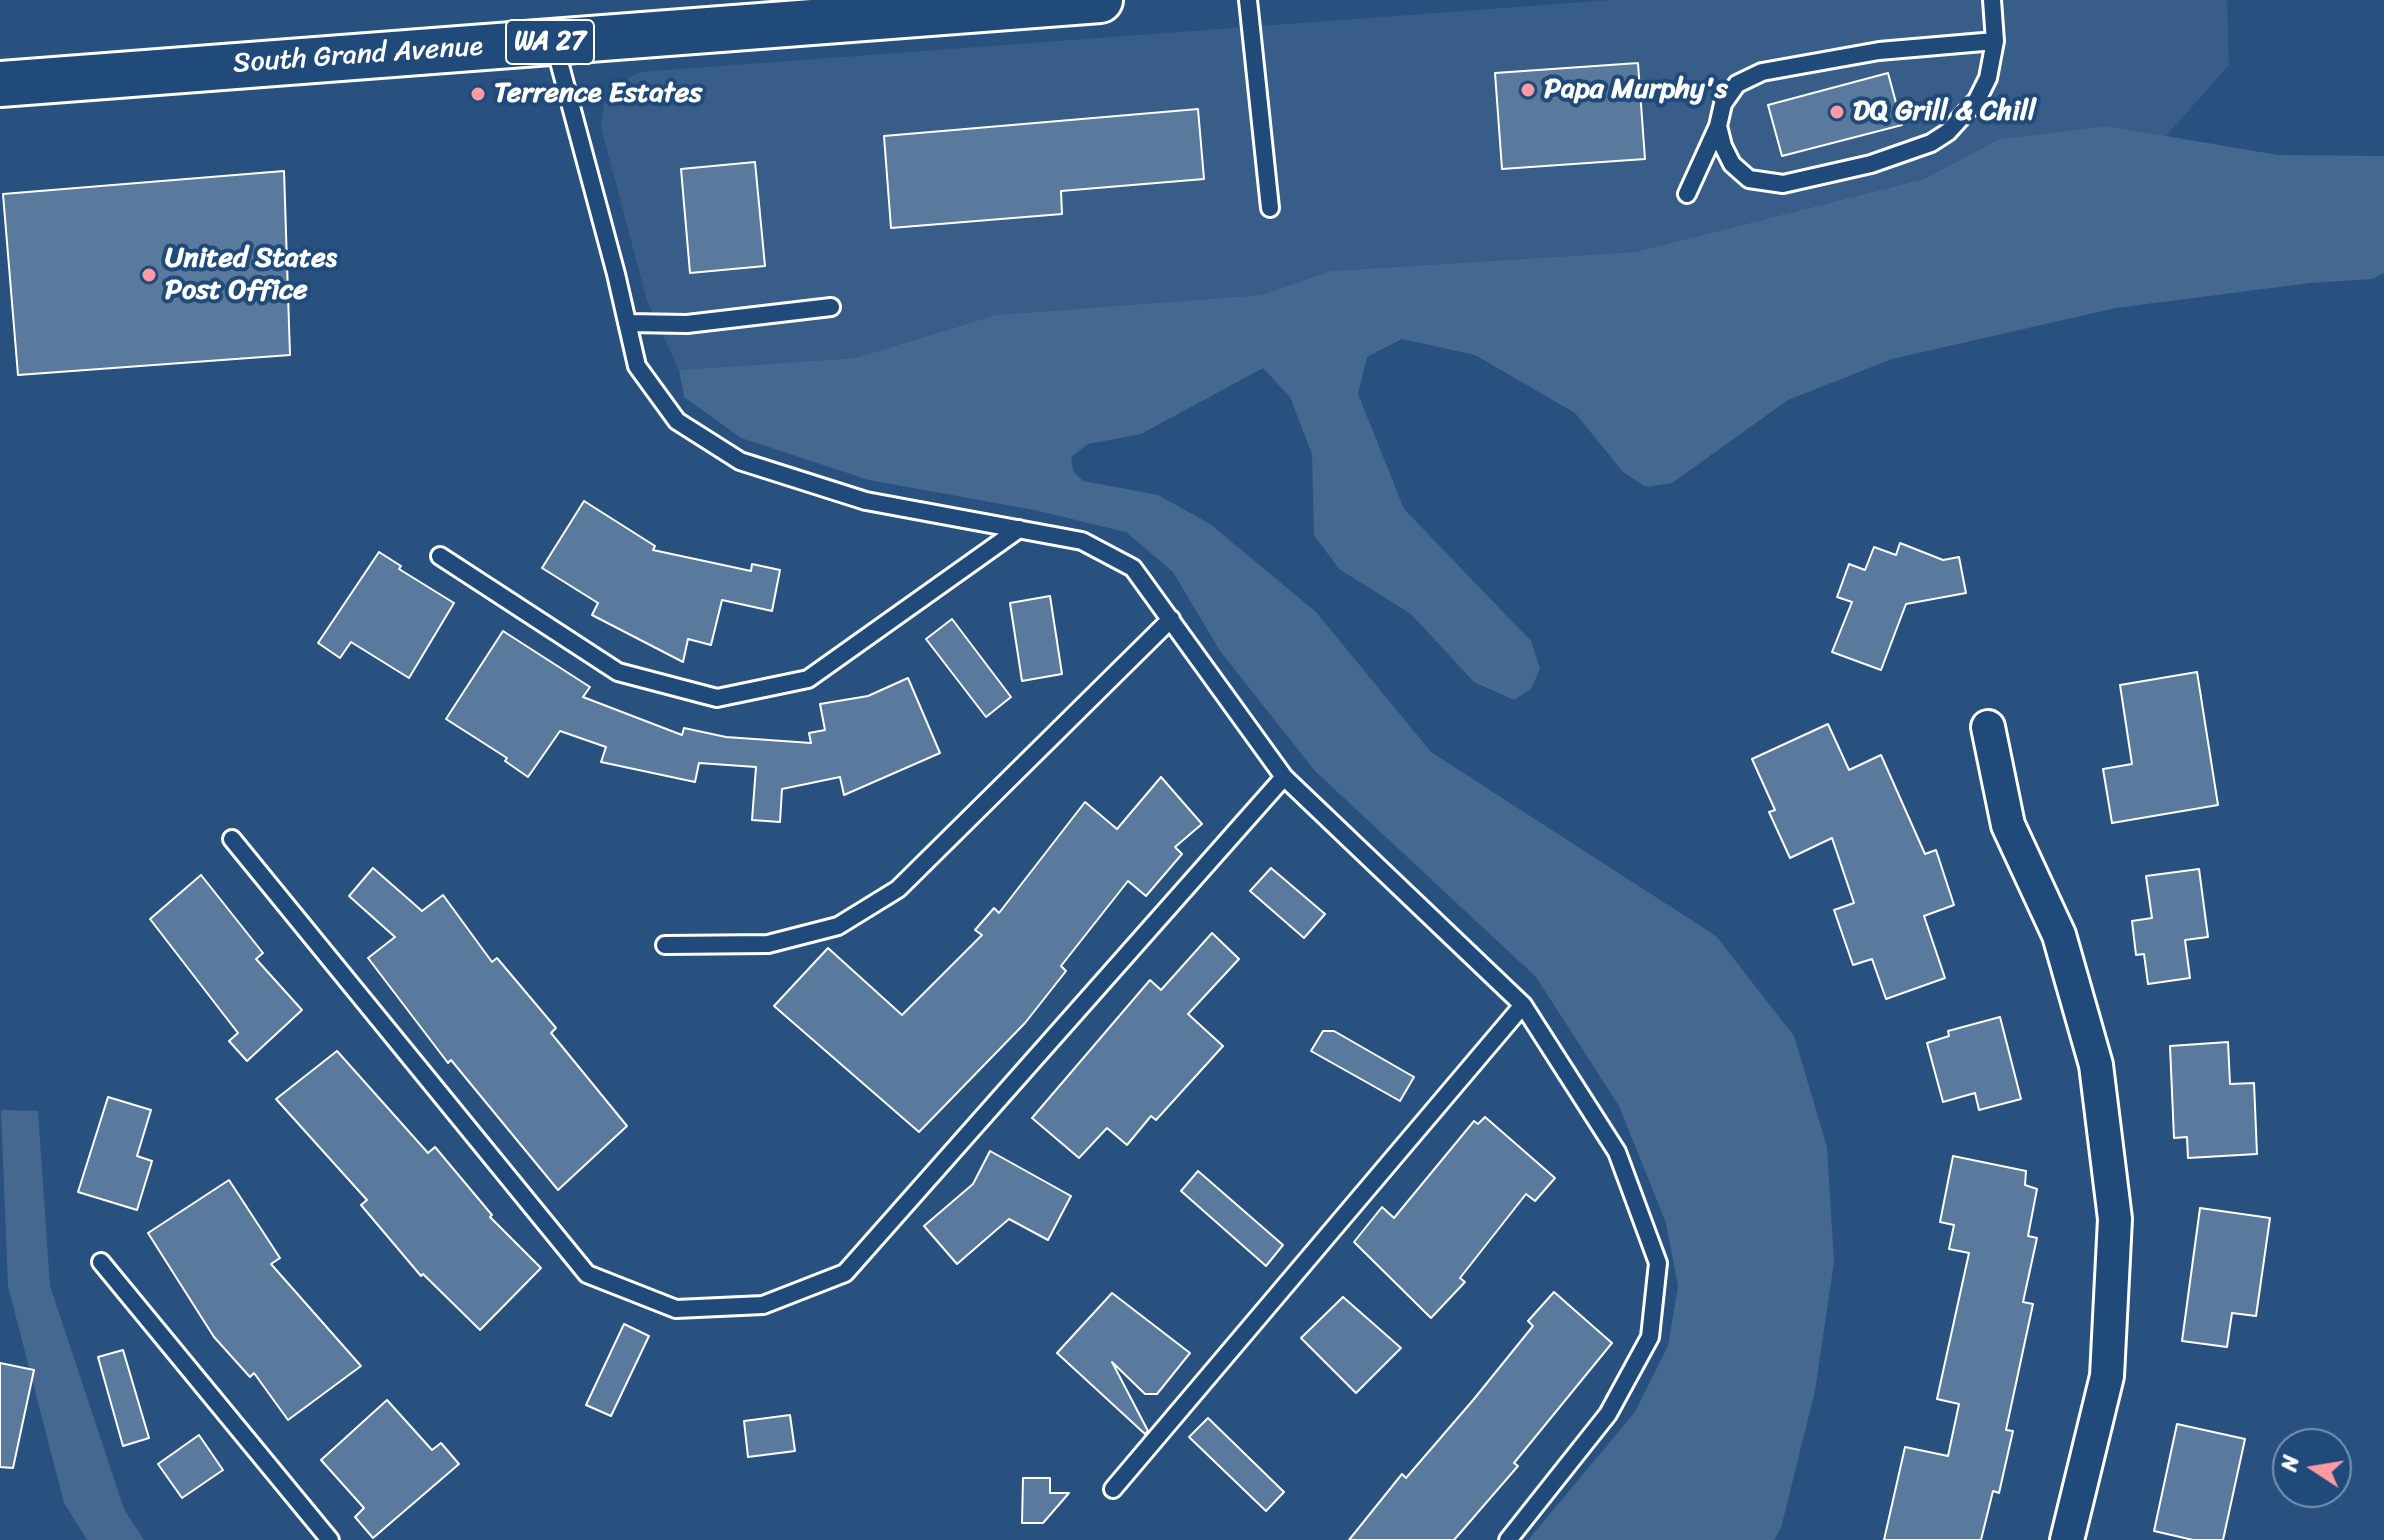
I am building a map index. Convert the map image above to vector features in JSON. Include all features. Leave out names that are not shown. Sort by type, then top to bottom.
[{"type":"main road","name":"South Grand Avenue","points":[[0,84],[1100,0]]},
{"type":"street","points":[[1988,727],[2008,825],[2059,935],[2096,1065],[2115,1219],[2107,1376],[2067,1540]]},
{"type":"lane","points":[[1248,0],[1270,208]]},
{"type":"lane","points":[[1718,126],[1732,164],[1749,179],[1783,184],[1871,164],[1931,143],[1948,132],[1977,100],[1988,78],[1995,41],[1992,0]]},
{"type":"lane","points":[[554,41],[637,366],[677,421],[740,461],[866,501],[1082,541],[1133,568],[1284,777],[1523,1005],[1617,1152],[1658,1263],[1650,1337],[1608,1414],[1508,1540]]},
{"type":"lane","points":[[1687,194],[1718,126],[1723,104],[1737,84],[1762,72],[1879,51],[1995,41]]},
{"type":"lane","points":[[627,323],[687,324],[831,307]]},
{"type":"lane","points":[[440,556],[618,672],[717,698],[808,679],[1019,529]]},
{"type":"lane","points":[[665,945],[768,944],[838,926],[898,889],[1171,619]]},
{"type":"lane","points":[[232,839],[587,1274],[676,1309],[763,1305],[845,1273],[1284,777]]},
{"type":"lane","points":[[1113,1489],[1523,1005]]},
{"type":"lane","points":[[101,1262],[330,1540]]},
{"type":"shaded area","points":[[1611,0],[2227,0],[2229,65],[2166,136],[2107,126],[1999,139],[1924,179],[1634,252],[1331,271],[1261,295],[996,315],[855,358],[679,370],[647,301],[601,127],[604,103],[617,84],[640,72]]},
{"type":"shaded area","points":[[2107,126],[2278,155],[2384,156],[2384,273],[2372,279],[2310,283],[2116,308],[1892,359],[1788,400],[1672,483],[1646,487],[1623,472],[1575,413],[1475,355],[1402,339],[1367,357],[1358,394],[1404,509],[1531,641],[1540,669],[1531,689],[1514,700],[1474,682],[1411,614],[1339,569],[1314,535],[1312,454],[1290,397],[1263,368],[1141,434],[1088,444],[1071,457],[1073,471],[1083,481],[1158,495],[1210,524],[1316,612],[1431,752],[1716,936],[1794,1036],[1827,1147],[1834,1262],[1815,1391],[1781,1528],[1774,1540],[1528,1540],[1635,1412],[1668,1346],[1678,1286],[1666,1223],[1619,1106],[1536,977],[1315,771],[1220,651],[1173,572],[1126,532],[1034,510],[869,480],[741,438],[684,397],[679,370],[855,358],[996,315],[1261,295],[1331,271],[1634,252],[1924,179],[1999,139]]},
{"type":"shaded area","points":[[1,1110],[38,1111],[50,1286],[124,1509],[144,1540],[87,1540],[64,1503],[8,1286]]},
{"type":"building","points":[[1638,63],[1645,159],[1502,169],[1495,73]]},
{"type":"building","points":[[1888,73],[1902,125],[1782,156],[1768,105]]},
{"type":"building","points":[[1198,109],[1204,179],[1061,191],[1062,214],[891,228],[884,136]]},
{"type":"building","points":[[755,162],[765,266],[690,273],[681,169]]},
{"type":"building","name":"United States Post Office","points":[[284,171],[290,355],[18,375],[3,194]]},
{"type":"building","points":[[584,501],[655,546],[653,550],[751,571],[752,564],[780,570],[772,611],[722,600],[711,645],[688,639],[683,662],[592,615],[598,603],[542,568]]},
{"type":"building","points":[[1900,543],[1943,560],[1959,557],[1966,593],[1906,604],[1881,670],[1832,652],[1852,602],[1837,597],[1849,564],[1865,570],[1874,547],[1896,555]]},
{"type":"building","points":[[379,552],[401,566],[399,569],[454,603],[409,678],[351,642],[340,658],[318,643]]},
{"type":"building","points":[[1050,596],[1062,674],[1022,681],[1010,603]]},
{"type":"building","points":[[952,619],[1011,697],[986,717],[926,639]]},
{"type":"building","points":[[503,631],[590,687],[583,697],[682,735],[684,728],[726,737],[811,743],[809,733],[825,730],[820,704],[868,696],[908,678],[940,753],[844,795],[840,777],[782,789],[780,822],[752,820],[756,767],[699,763],[695,782],[601,762],[606,747],[560,731],[528,777],[505,761],[507,758],[446,719]]},
{"type":"building","points":[[2197,672],[2218,805],[2112,823],[2103,769],[2132,764],[2120,685]]},
{"type":"building","points":[[1828,724],[1849,770],[1881,755],[1925,854],[1936,850],[1954,905],[1924,916],[1945,978],[1886,999],[1872,959],[1853,965],[1834,910],[1854,903],[1832,838],[1790,858],[1769,812],[1775,810],[1752,759]]},
{"type":"building","points":[[1161,777],[1202,824],[1175,847],[1182,854],[1146,896],[1128,881],[1061,966],[1066,971],[1025,1023],[919,1132],[774,1006],[828,948],[902,1015],[982,935],[975,930],[994,908],[999,913],[1085,802],[1117,829]]},
{"type":"building","points":[[373,868],[422,911],[443,895],[492,962],[497,958],[556,1028],[551,1033],[627,1126],[558,1190],[451,1060],[448,1063],[368,958],[395,937],[349,896]]},
{"type":"building","points":[[1271,868],[1325,914],[1304,938],[1250,891]]},
{"type":"building","points":[[2199,869],[2208,937],[2185,940],[2190,978],[2148,984],[2144,954],[2136,955],[2132,921],[2152,918],[2146,876]]},
{"type":"building","points":[[201,875],[263,953],[256,959],[302,1010],[247,1061],[229,1041],[238,1033],[150,919]]},
{"type":"building","points":[[1212,933],[1239,959],[1188,1014],[1223,1046],[1156,1120],[1151,1116],[1127,1145],[1107,1128],[1079,1158],[1032,1118],[1150,980],[1161,990]]},
{"type":"building","points":[[2000,1017],[2021,1099],[1979,1110],[1975,1093],[1943,1102],[1927,1043],[1949,1036],[1948,1031]]},
{"type":"building","points":[[1323,1031],[1334,1031],[1414,1077],[1400,1101],[1311,1051]]},
{"type":"building","points":[[2228,1042],[2230,1084],[2254,1083],[2257,1154],[2188,1158],[2187,1137],[2174,1138],[2170,1046]]},
{"type":"building","points":[[337,1051],[428,1153],[435,1147],[492,1215],[490,1217],[541,1268],[480,1330],[423,1274],[421,1276],[361,1205],[367,1200],[276,1099]]},
{"type":"building","points":[[108,1097],[151,1110],[137,1156],[152,1161],[137,1210],[78,1192]]},
{"type":"building","points":[[1485,1117],[1555,1178],[1535,1201],[1526,1194],[1460,1278],[1465,1282],[1431,1318],[1354,1242],[1382,1207],[1394,1218],[1474,1121],[1478,1124]]},
{"type":"building","points":[[990,1151],[1071,1196],[1048,1240],[1009,1219],[957,1264],[924,1226],[973,1184]]},
{"type":"building","points":[[1953,1156],[2026,1171],[2025,1185],[2037,1189],[2028,1236],[2037,1238],[2023,1302],[2033,1304],[2006,1430],[2013,1431],[1999,1493],[1993,1491],[1981,1540],[1884,1540],[1905,1447],[1948,1456],[1959,1404],[1937,1399],[1969,1253],[1949,1249],[1954,1225],[1940,1222]]},
{"type":"building","points":[[1198,1171],[1283,1245],[1266,1266],[1181,1191]]},
{"type":"building","points":[[229,1180],[280,1258],[271,1264],[361,1366],[288,1420],[254,1373],[250,1377],[214,1337],[148,1233]]},
{"type":"building","points":[[2200,1208],[2270,1218],[2256,1316],[2232,1313],[2227,1347],[2182,1341]]},
{"type":"building","points":[[1554,1292],[1612,1343],[1514,1463],[1518,1466],[1454,1540],[1349,1540],[1402,1474],[1406,1478],[1474,1399],[1533,1326],[1528,1321]]},
{"type":"building","points":[[1112,1293],[1190,1353],[1157,1394],[1145,1394],[1112,1362],[1148,1431],[1145,1434],[1057,1353]]},
{"type":"building","points":[[1343,1297],[1401,1348],[1356,1393],[1301,1338]]},
{"type":"building","points":[[624,1324],[649,1336],[611,1416],[586,1405]]},
{"type":"building","points":[[123,1350],[149,1438],[123,1446],[98,1357]]},
{"type":"building","points":[[0,1363],[34,1370],[13,1468],[0,1467]]},
{"type":"building","points":[[387,1400],[432,1450],[441,1443],[459,1464],[373,1538],[355,1517],[364,1508],[321,1460]]},
{"type":"building","points":[[790,1415],[795,1451],[748,1457],[744,1421]]},
{"type":"building","points":[[1208,1418],[1284,1492],[1266,1511],[1189,1437]]},
{"type":"building","points":[[2177,1424],[2245,1439],[2223,1540],[2193,1540],[2154,1531]]},
{"type":"building","points":[[199,1435],[223,1470],[182,1498],[158,1464]]},
{"type":"building","points":[[1023,1478],[1050,1478],[1050,1493],[1069,1493],[1043,1523],[1022,1523]]},
{"type":"place","name":"Papa Murphy's","points":[[1528,90]]},
{"type":"place","name":"Terrence Estates","points":[[478,94]]},
{"type":"place","name":"DQ Grill & Chill","points":[[1837,112]]},
{"type":"place","name":"United States Post Office","points":[[149,275]]}]
